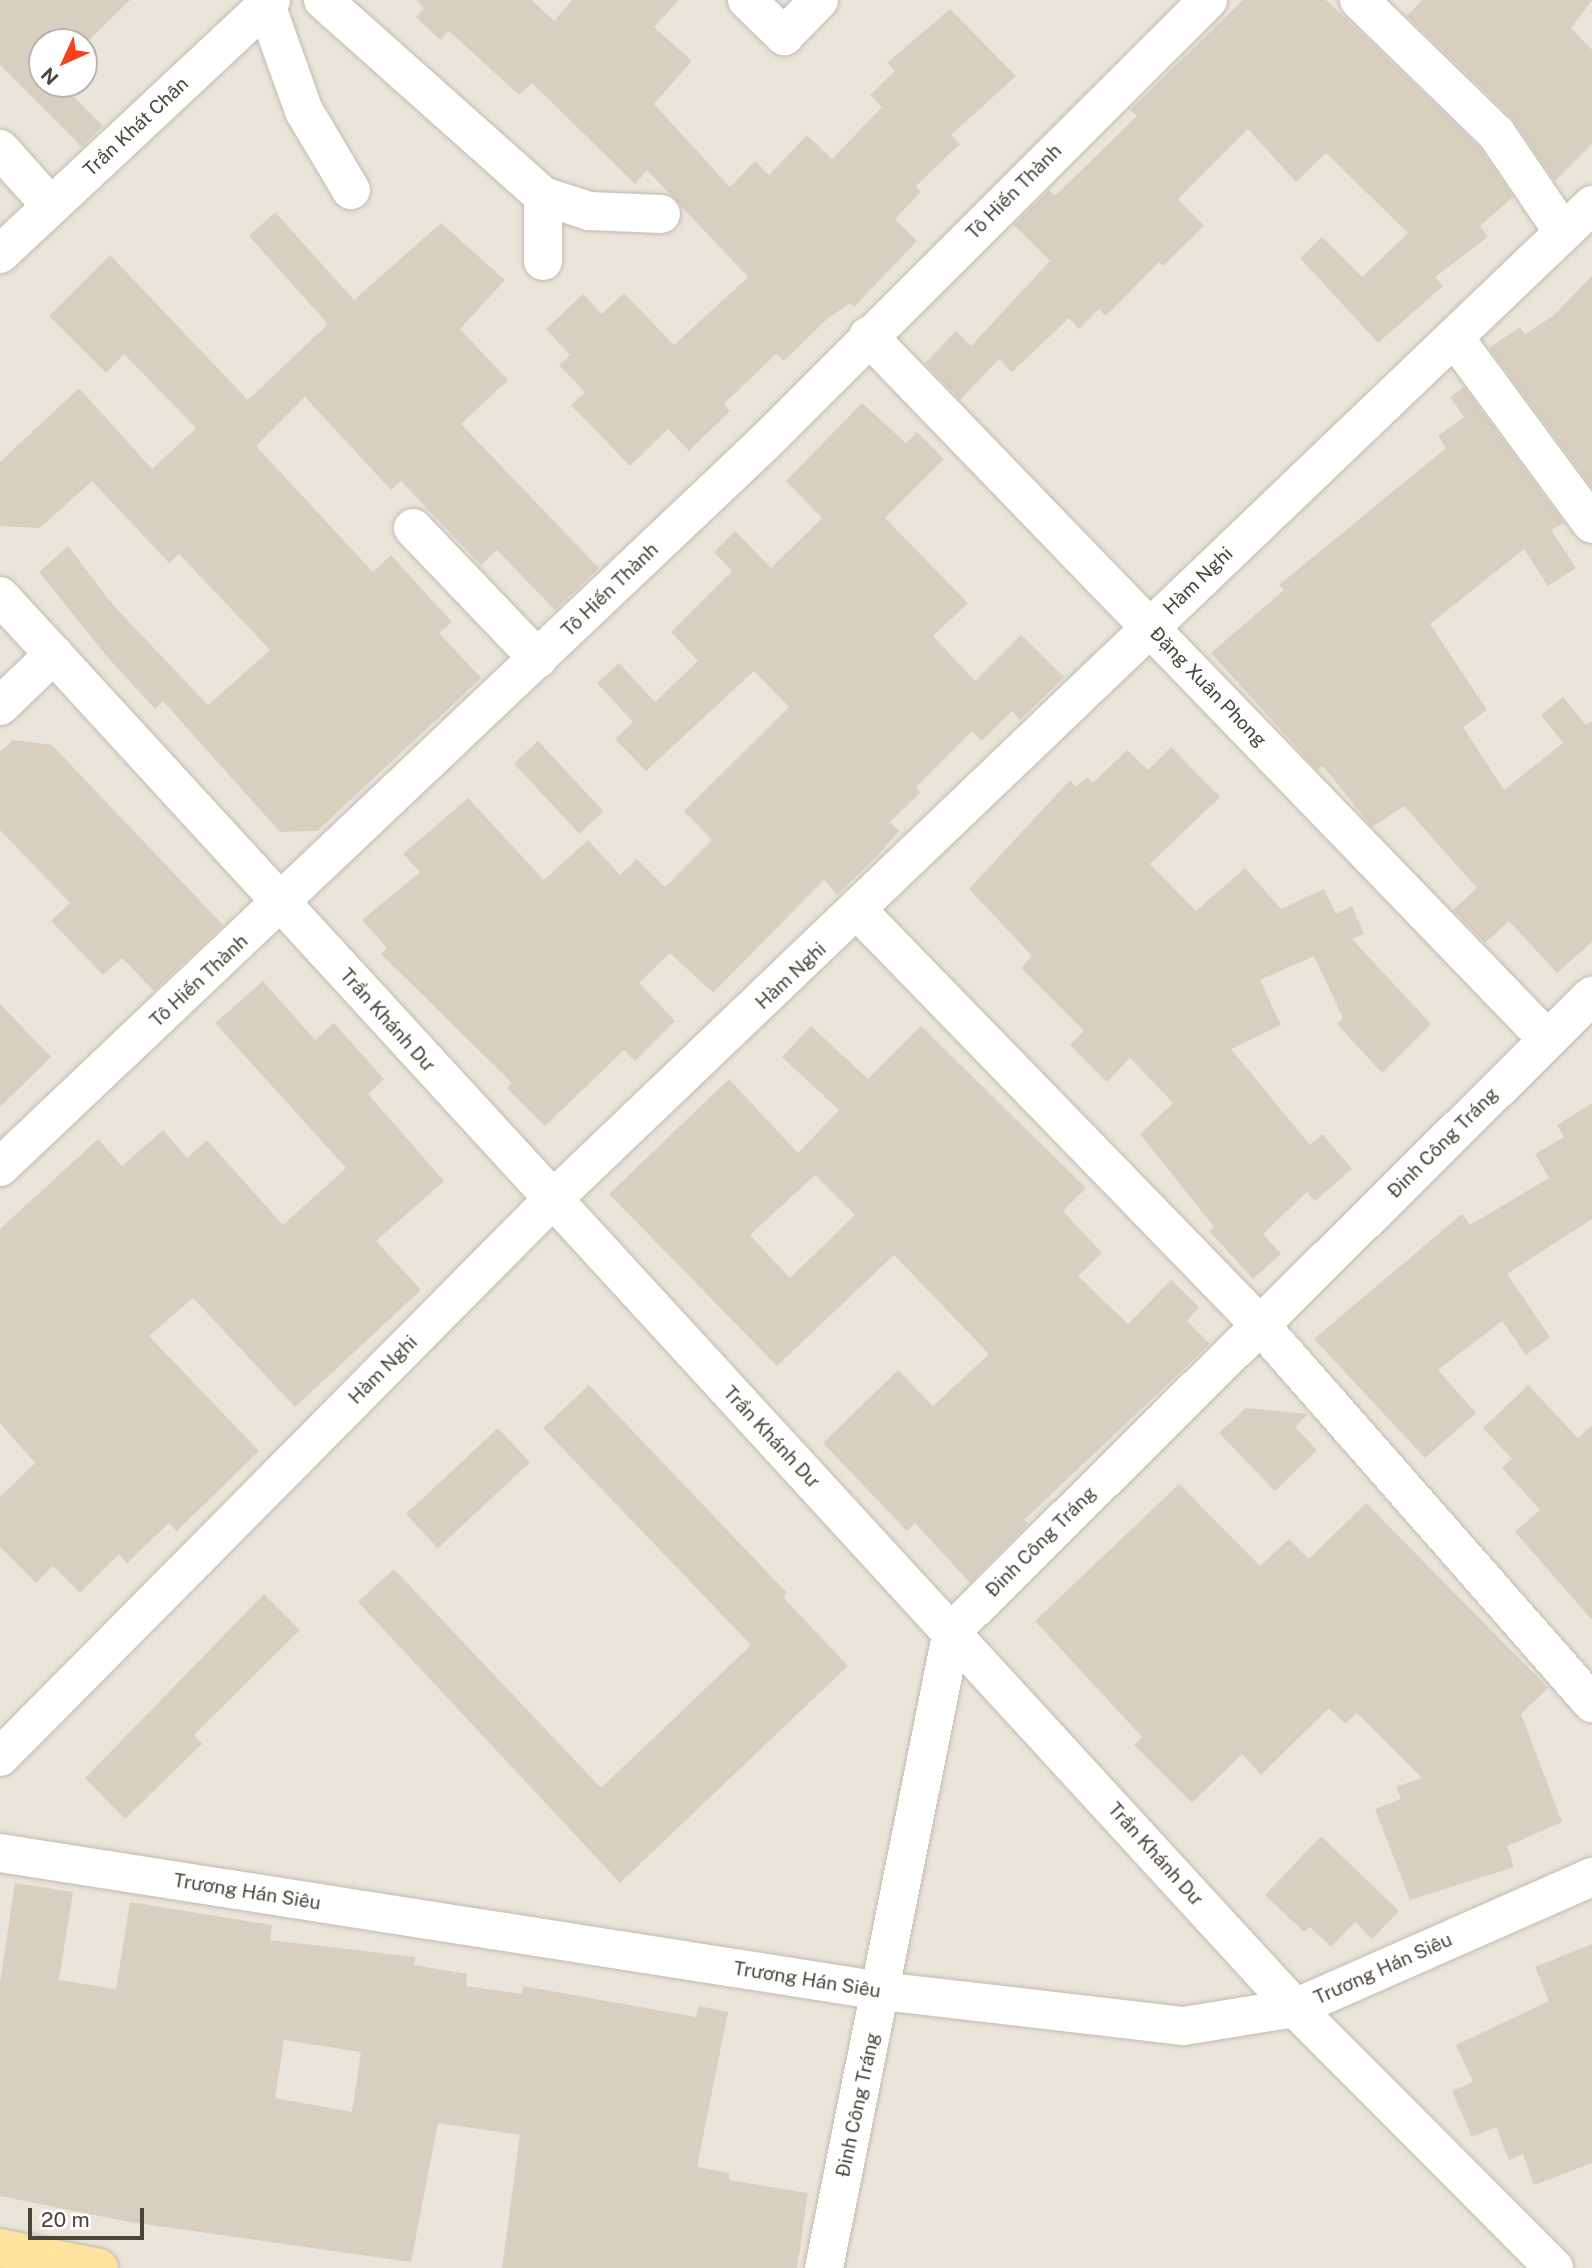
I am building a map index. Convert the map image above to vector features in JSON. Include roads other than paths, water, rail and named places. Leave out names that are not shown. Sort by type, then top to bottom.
[{"type":"main road","points":[[0,2248],[99,2268]]},
{"type":"street","points":[[323,0],[543,196],[589,211],[661,214]]},
{"type":"street","points":[[747,0],[784,36],[819,0]]},
{"type":"street","name":"Tô Hiến Thành","points":[[0,1167],[282,904],[538,659],[1208,0]]},
{"type":"street","points":[[1359,0],[1496,133],[1563,232]]},
{"type":"street","points":[[269,2],[304,111],[351,190]]},
{"type":"street","name":"Trần Khát Chân","points":[[0,254],[269,2]]},
{"type":"street","points":[[0,149],[51,206]]},
{"type":"street","points":[[543,196],[543,261]]},
{"type":"street","name":"Hàm Nghi","points":[[0,1757],[551,1201],[859,912],[1151,627],[1592,205]]},
{"type":"street","name":"Đặng Xuân Phong","points":[[868,336],[1547,1039]]},
{"type":"street","points":[[1454,337],[1592,524]]},
{"type":"street","points":[[413,528],[538,659]]},
{"type":"street","name":"Trần Khánh Dư","points":[[0,596],[551,1201],[952,1631],[1295,2008],[1554,2268]]},
{"type":"street","points":[[0,706],[54,654]]},
{"type":"street","points":[[859,912],[1261,1325],[1592,1703]]},
{"type":"street","name":"Đinh Công Tráng","points":[[824,2268],[952,1631],[1592,996]]},
{"type":"street","name":"Trương Hán Siêu","points":[[0,1853],[881,1992],[1184,2026],[1295,2008],[1592,1877]]}]
